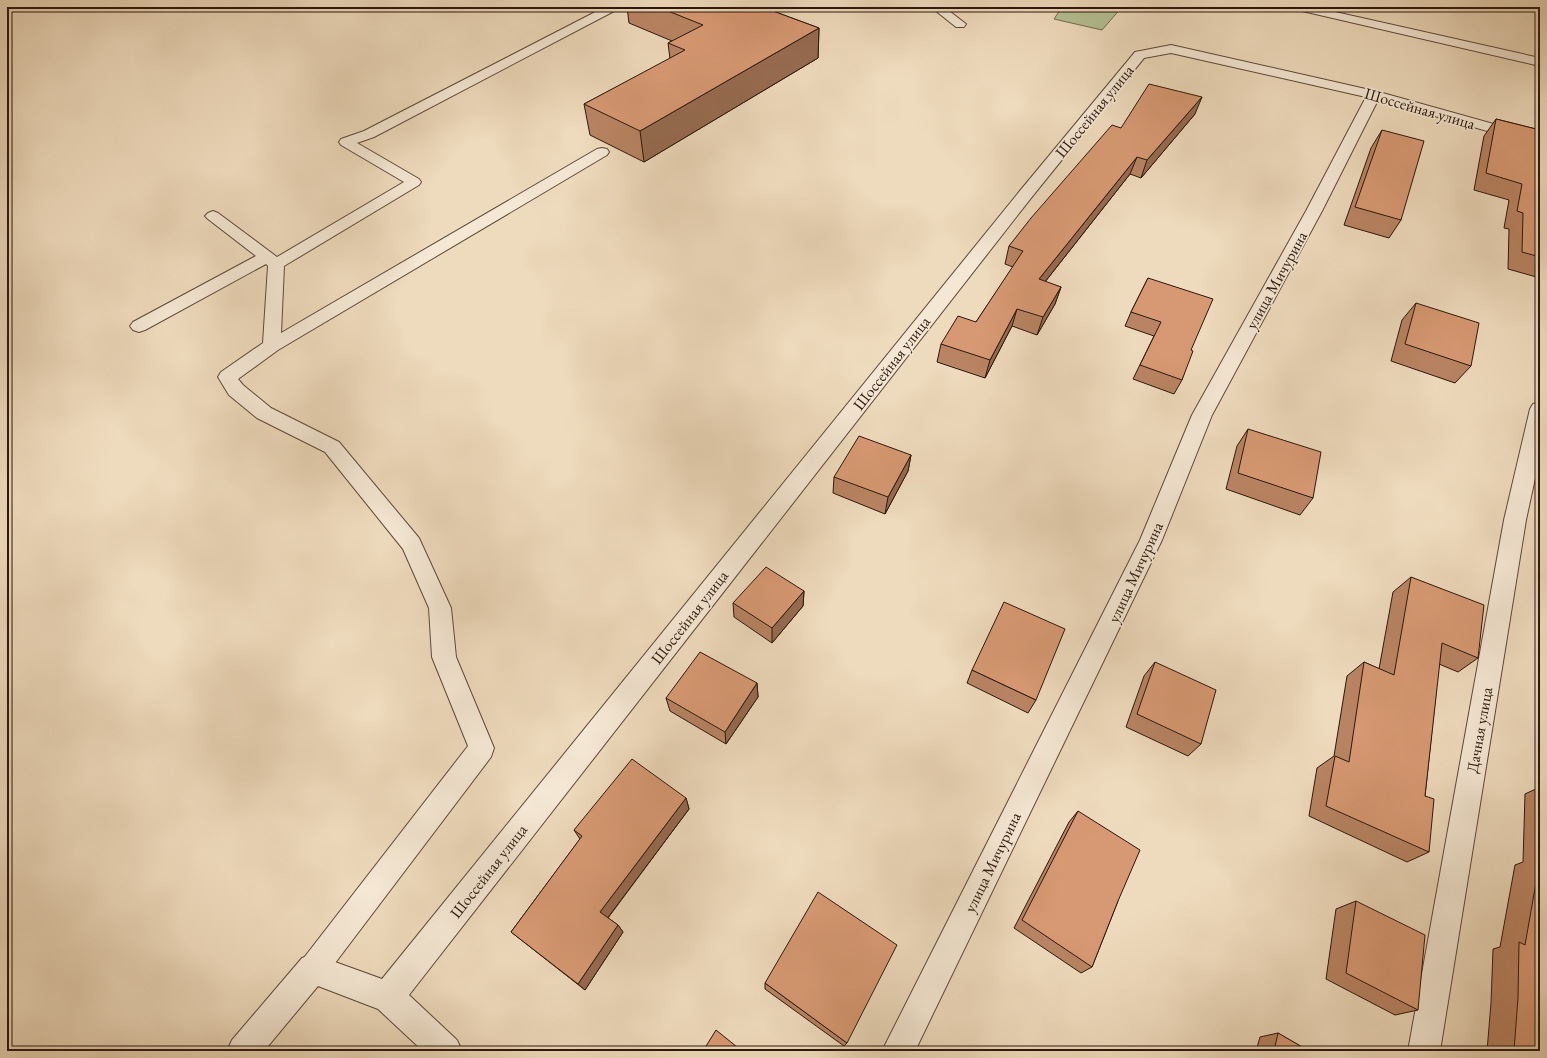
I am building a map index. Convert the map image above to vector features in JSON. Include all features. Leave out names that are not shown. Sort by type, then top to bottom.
[{"type":"street","name":"Шоссейная улица","points":[[388,997],[1025,195],[1140,55],[1171,49],[1374,94],[1540,142]]},
{"type":"street","name":"улица Мичурина","points":[[898,1051],[1151,540],[1202,415],[1314,211],[1374,94]]},
{"type":"street","name":"Дачная улица","points":[[1424,1051],[1515,520],[1540,409]]},
{"type":"street","points":[[243,1051],[313,969],[388,997],[446,1051]]},
{"type":"lane","points":[[139,326],[272,261],[414,182],[346,142],[369,134],[614,7]]},
{"type":"lane","points":[[937,7],[960,24]]},
{"type":"lane","points":[[1298,7],[1540,62]]},
{"type":"lane","points":[[313,969],[482,748],[444,657],[440,608],[411,544],[332,447],[264,413],[236,390],[227,377],[272,346],[602,152]]},
{"type":"lane","points":[[213,216],[272,261]]},
{"type":"lane","points":[[272,261],[272,346]]},
{"type":"green space","points":[[1062,7],[1122,7],[1102,30],[1054,19]]},
{"type":"building","points":[[658,7],[762,7],[819,28],[640,131],[584,104],[685,50],[668,43],[703,25]]},
{"type":"building","points":[[1149,84],[1202,97],[1147,160],[1137,157],[1039,279],[1061,287],[1043,317],[1017,309],[990,360],[941,344],[958,316],[976,322],[1023,251],[1009,246],[1031,218],[1112,125],[1121,128]]},
{"type":"building","points":[[1496,119],[1540,130],[1540,257],[1522,252],[1523,213],[1517,211],[1522,184],[1486,173]]},
{"type":"building","points":[[1382,130],[1424,141],[1401,220],[1355,207]]},
{"type":"building","points":[[1148,278],[1213,299],[1191,350],[1193,351],[1182,380],[1140,365],[1161,322],[1131,312]]},
{"type":"building","points":[[1416,303],[1479,323],[1471,366],[1405,344]]},
{"type":"building","points":[[1248,429],[1321,452],[1313,498],[1238,473]]},
{"type":"building","points":[[859,436],[911,455],[888,497],[834,477]]},
{"type":"building","points":[[766,567],[804,591],[772,628],[733,603]]},
{"type":"building","points":[[1411,577],[1484,605],[1478,658],[1442,643],[1425,796],[1434,799],[1429,852],[1326,806],[1335,756],[1349,762],[1364,662],[1394,675]]},
{"type":"building","points":[[1004,602],[1065,629],[1036,700],[972,670]]},
{"type":"building","points":[[700,652],[757,683],[725,732],[666,698]]},
{"type":"building","points":[[1155,662],[1216,690],[1201,744],[1137,714]]},
{"type":"building","points":[[632,759],[686,798],[600,912],[618,925],[578,984],[511,932],[582,836],[574,830]]},
{"type":"building","points":[[1078,811],[1140,850],[1092,967],[1022,920]]},
{"type":"building","points":[[1540,860],[1540,1051],[1514,1051],[1518,998],[1519,942],[1525,945]]},
{"type":"building","points":[[818,892],[897,945],[847,1043],[765,983]]},
{"type":"building","points":[[1356,901],[1425,935],[1418,1010],[1346,973]]},
{"type":"building","points":[[716,1030],[742,1051],[703,1051]]},
{"type":"building","points":[[1278,1033],[1309,1051],[1274,1051]]}]
